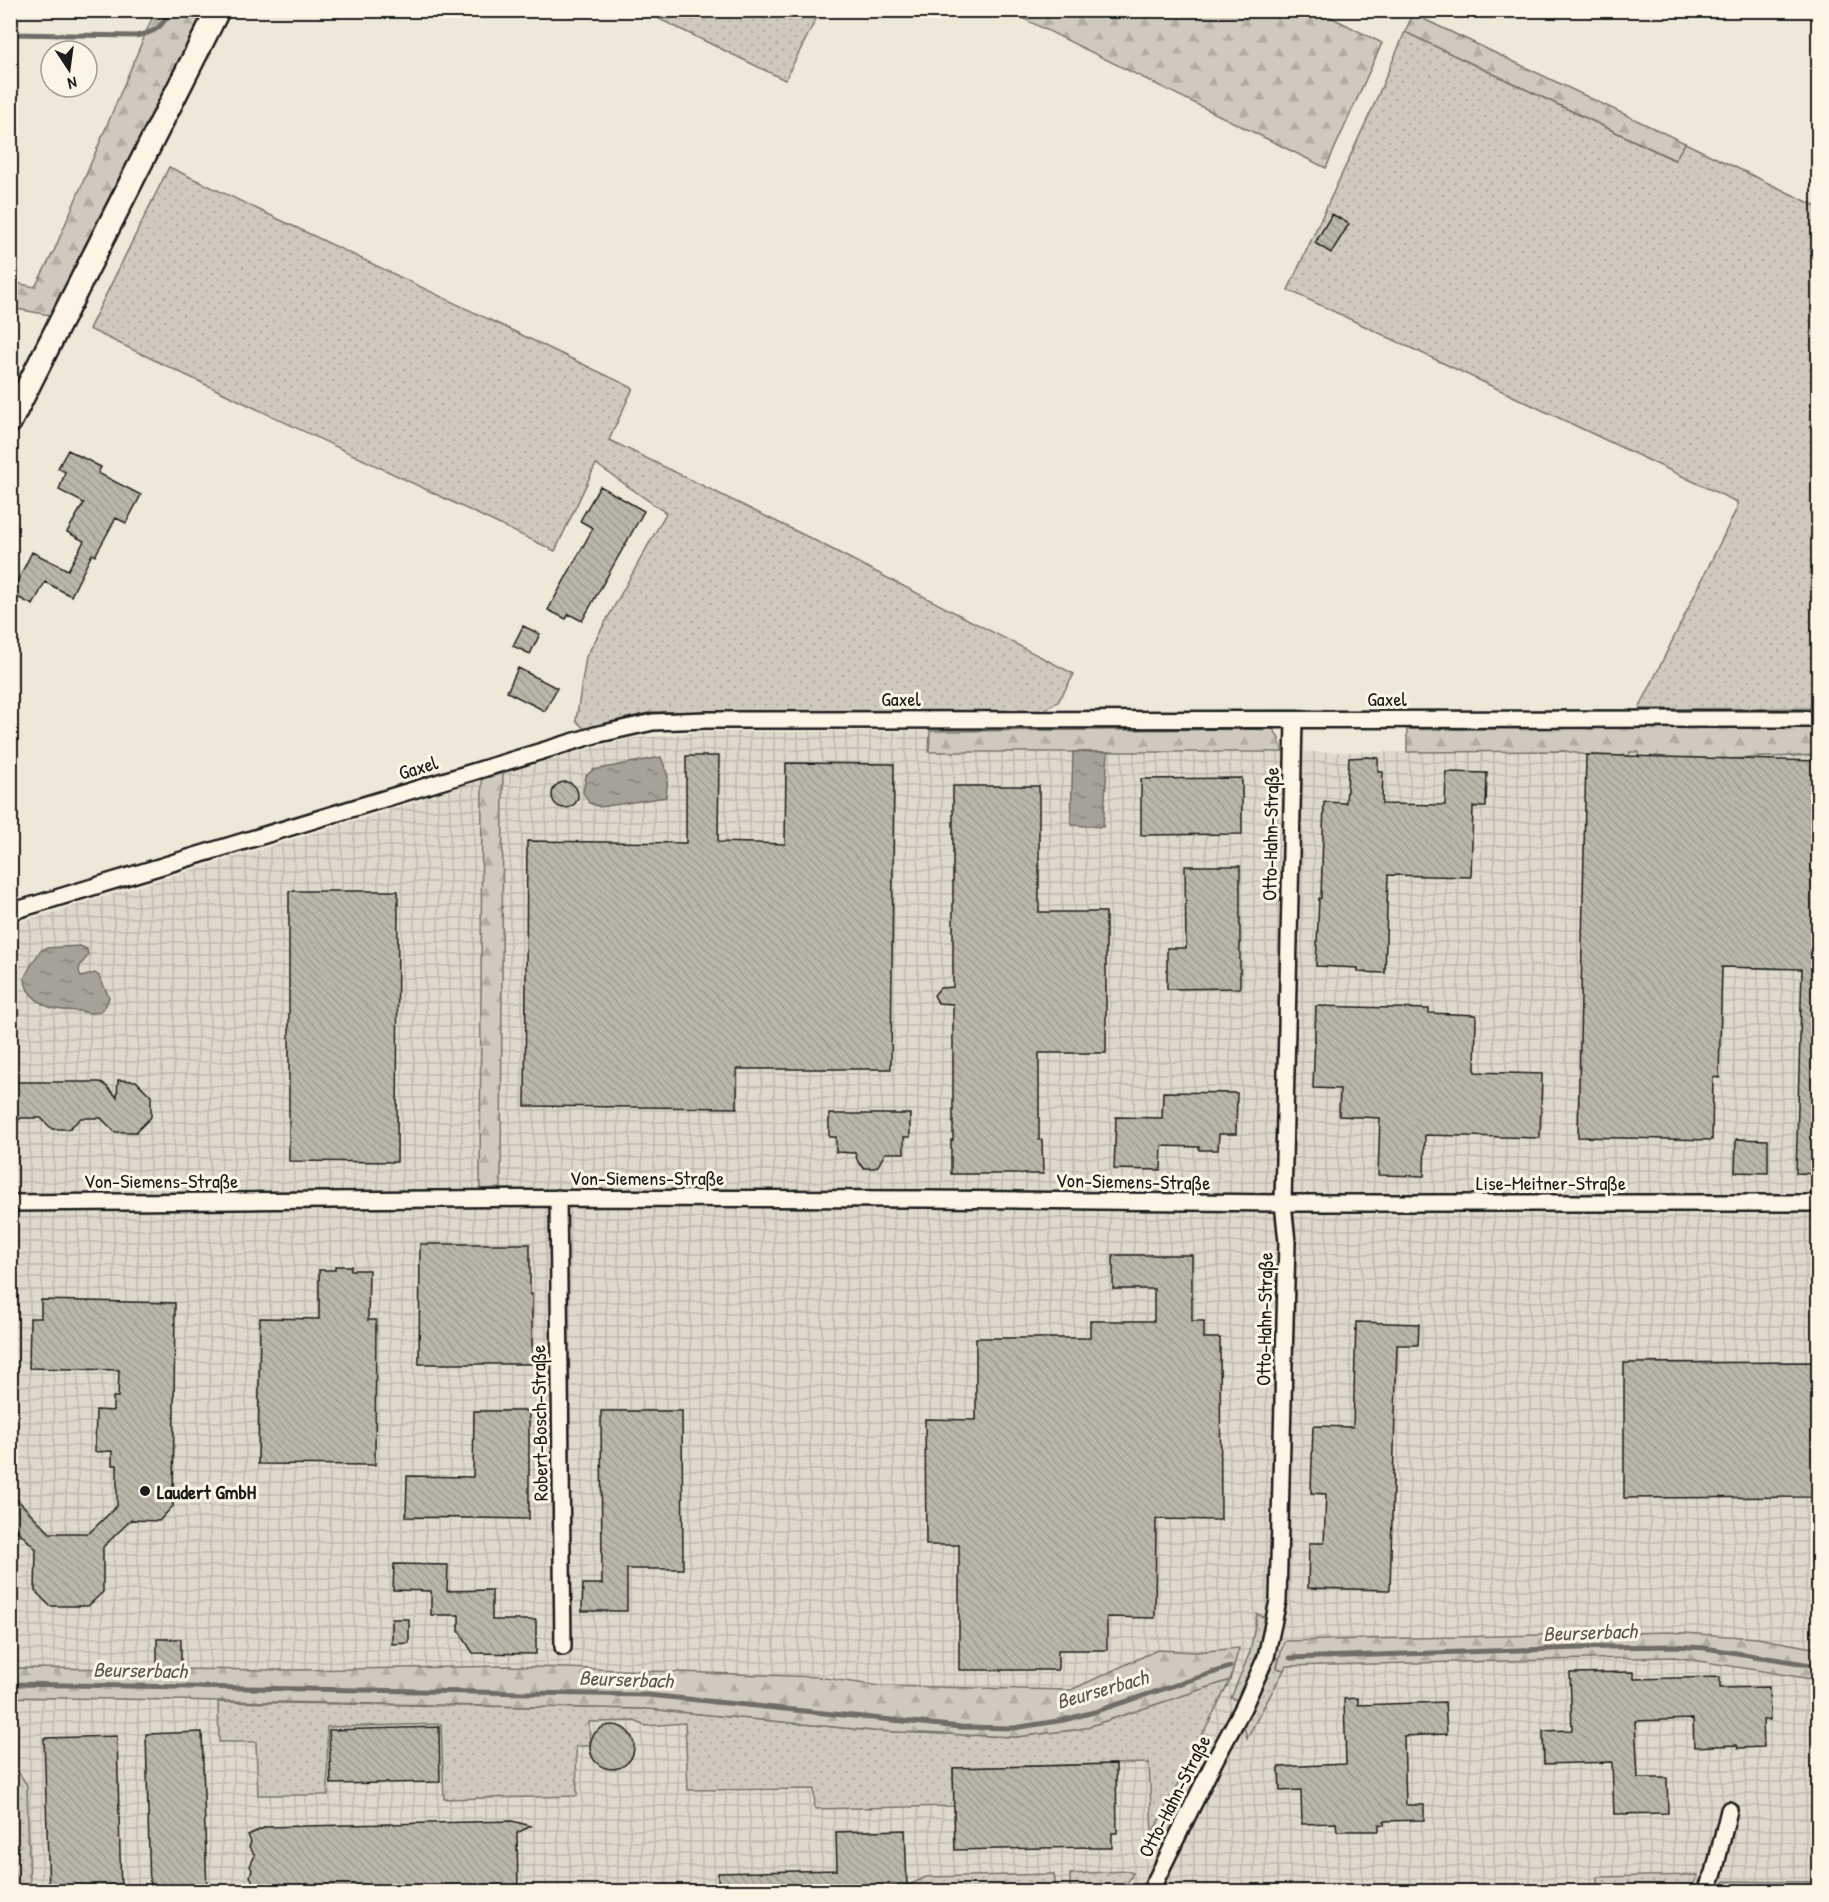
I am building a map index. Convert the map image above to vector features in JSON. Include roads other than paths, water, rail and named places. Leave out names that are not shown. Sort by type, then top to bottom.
[{"type":"street","points":[[10,422],[218,10]]},
{"type":"street","name":"Gaxel","points":[[10,912],[595,735],[653,722],[1818,719]]},
{"type":"street","name":"Otto-Hahn-Straße","points":[[1150,1892],[1243,1708],[1266,1657],[1278,1601],[1287,1242],[1283,1203],[1294,720]]},
{"type":"street","name":"Von-Siemens-Straße","points":[[10,1203],[558,1198],[1283,1203]]},
{"type":"street","name":"Robert-Bosch-Straße","points":[[558,1198],[562,1647]]},
{"type":"street","name":"Lise-Meitner-Straße","points":[[1283,1203],[1818,1203]]},
{"type":"street","points":[[1705,1892],[1714,1873],[1729,1810]]},
{"type":"water","points":[[1073,752],[1108,752],[1103,827],[1071,825]]},
{"type":"water","points":[[661,757],[668,776],[666,797],[600,807],[589,803],[583,792],[586,776],[593,770]]},
{"type":"water","points":[[80,946],[87,949],[88,956],[80,966],[81,977],[95,973],[99,976],[109,997],[104,1008],[92,1013],[63,1010],[46,1006],[31,995],[25,976],[40,951],[46,948]]},
{"type":"waterway","points":[[10,34],[136,36],[157,28],[171,10]]},
{"type":"waterway","name":"Beurserbach","points":[[1290,1658],[1674,1646],[1705,1648],[1818,1666]]},
{"type":"waterway","name":"Beurserbach","points":[[10,1684],[648,1695],[961,1727],[1014,1728],[1064,1720],[1094,1712],[1230,1667]]},
{"type":"place","name":"Laudert GmbH","points":[[145,1491]]}]
